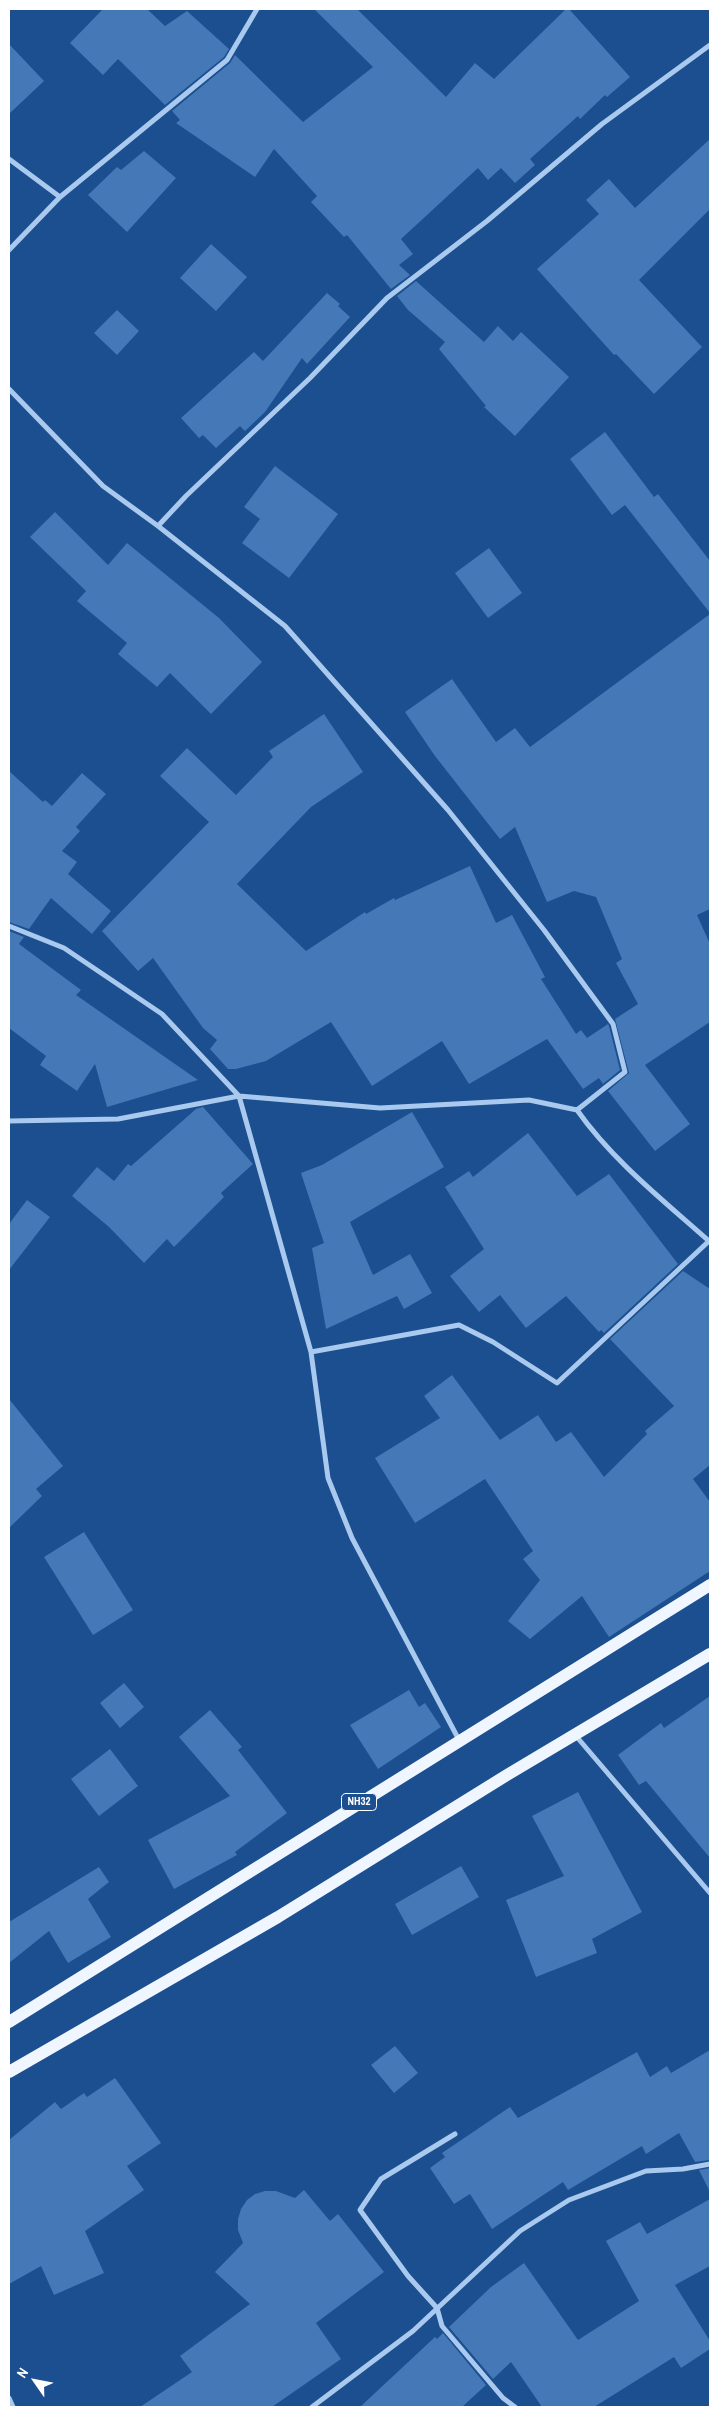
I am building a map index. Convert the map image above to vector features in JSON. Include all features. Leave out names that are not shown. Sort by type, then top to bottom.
[{"type":"main road","name":"NH32","points":[[9,2022],[710,1585]]},
{"type":"main road","points":[[9,2072],[278,1916],[507,1775],[710,1654]]},
{"type":"street","points":[[9,250],[60,196],[227,60],[257,9]]},
{"type":"street","points":[[158,526],[186,496],[310,378],[387,298],[487,221],[602,124],[710,45]]},
{"type":"street","points":[[9,159],[60,196]]},
{"type":"street","points":[[9,389],[103,486],[158,526],[285,626],[448,810],[544,930],[614,1024],[625,1072],[577,1110]]},
{"type":"street","points":[[9,926],[64,948],[162,1014],[239,1096],[311,1352],[328,1478],[352,1538],[459,1740]]},
{"type":"street","points":[[9,1121],[118,1119],[239,1096],[380,1108],[529,1100],[577,1110],[588,1126],[663,1202],[710,1242],[557,1383],[493,1342],[459,1325],[311,1352]]},
{"type":"street","points":[[576,1735],[710,1893]]},
{"type":"street","points":[[456,2134],[381,2179],[360,2210],[408,2276],[437,2308],[442,2326],[502,2398],[515,2407]]},
{"type":"street","points":[[312,2407],[413,2330],[520,2231],[569,2200],[646,2171],[683,2169],[710,2164]]},
{"type":"street","points":[[9,2398],[13,2407]]},
{"type":"building","points":[[103,9],[147,9],[165,26],[187,11],[229,49],[224,57],[165,105],[118,59],[103,75],[70,43]]},
{"type":"building","points":[[314,9],[357,9],[446,97],[475,63],[494,79],[566,9],[569,9],[630,77],[607,97],[605,95],[580,119],[578,116],[530,159],[535,165],[515,183],[501,168],[488,180],[478,168],[401,239],[413,254],[399,265],[410,275],[391,289],[347,235],[344,237],[311,202],[317,196],[274,149],[255,177],[176,123],[180,120],[172,111],[230,63],[235,55],[303,122],[373,67]]},
{"type":"building","points":[[9,44],[44,81],[9,114]]},
{"type":"building","points":[[710,139],[710,209],[639,280],[702,347],[654,394],[616,354],[614,355],[537,269],[599,214],[586,200],[609,179],[635,208]]},
{"type":"building","points":[[144,151],[176,178],[127,232],[88,195],[117,167],[121,170]]},
{"type":"building","points":[[211,244],[247,277],[216,311],[180,278]]},
{"type":"building","points":[[416,281],[484,342],[498,326],[513,341],[521,332],[569,377],[515,436],[484,407],[486,406],[439,349],[445,342],[408,310],[397,296]]},
{"type":"building","points":[[327,293],[340,304],[338,306],[350,317],[307,364],[302,358],[265,412],[245,431],[240,426],[216,448],[203,435],[199,438],[181,418],[254,352],[263,361]]},
{"type":"building","points":[[117,310],[139,331],[117,355],[94,333]]},
{"type":"building","points":[[605,432],[654,497],[658,494],[710,561],[710,613],[625,505],[612,515],[570,459]]},
{"type":"building","points":[[275,466],[338,514],[289,578],[242,543],[260,519],[244,507]]},
{"type":"building","points":[[55,512],[108,565],[127,543],[219,618],[262,662],[211,714],[170,673],[157,687],[118,654],[127,643],[77,601],[86,591],[30,537]]},
{"type":"building","points":[[489,548],[522,593],[488,618],[455,573]]},
{"type":"building","points":[[710,614],[710,909],[697,915],[710,944],[710,1022],[645,1065],[690,1124],[655,1151],[608,1091],[629,1073],[615,1019],[638,1004],[616,963],[622,959],[596,897],[574,891],[547,902],[515,827],[500,839],[435,756],[405,712],[452,679],[496,742],[515,728],[530,747]]},
{"type":"building","points":[[324,714],[363,772],[311,807],[237,884],[306,951],[365,912],[366,914],[394,898],[395,900],[470,866],[496,923],[512,915],[545,977],[541,979],[576,1034],[581,1030],[587,1038],[608,1024],[620,1070],[603,1084],[599,1078],[583,1089],[547,1039],[469,1084],[442,1041],[372,1086],[331,1022],[266,1061],[236,1069],[228,1069],[210,1049],[217,1040],[203,1028],[153,958],[138,971],[102,931],[209,822],[160,776],[187,748],[236,795],[273,757],[269,751]]},
{"type":"building","points":[[9,771],[43,802],[45,800],[52,806],[82,773],[106,794],[76,827],[80,831],[62,851],[77,862],[68,874],[111,911],[92,934],[51,898],[29,929],[9,922]]},
{"type":"building","points":[[9,931],[24,937],[19,944],[81,990],[76,995],[198,1080],[107,1107],[95,1064],[77,1091],[40,1065],[46,1056],[9,1028]]},
{"type":"building","points":[[203,1107],[253,1164],[221,1193],[224,1197],[174,1247],[167,1239],[144,1263],[109,1227],[72,1196],[97,1167],[114,1181],[128,1164],[131,1166],[196,1109]]},
{"type":"building","points":[[412,1112],[444,1167],[350,1222],[373,1275],[410,1254],[432,1293],[404,1309],[397,1296],[326,1329],[312,1248],[324,1243],[301,1173],[322,1165]]},
{"type":"building","points":[[528,1133],[577,1196],[609,1174],[678,1264],[604,1333],[601,1330],[599,1332],[566,1296],[526,1328],[500,1295],[479,1312],[450,1276],[484,1249],[445,1187],[469,1171],[473,1177]]},
{"type":"building","points":[[27,1200],[50,1217],[9,1270],[9,1224]]},
{"type":"building","points":[[683,1271],[710,1289],[710,1465],[693,1479],[710,1502],[710,1571],[609,1637],[582,1596],[530,1639],[508,1621],[540,1580],[523,1559],[533,1551],[485,1479],[415,1523],[375,1458],[440,1418],[424,1396],[452,1375],[500,1440],[538,1415],[556,1442],[571,1432],[604,1477],[647,1434],[645,1431],[674,1406],[610,1339]]},
{"type":"building","points":[[9,1399],[63,1466],[36,1489],[42,1496],[9,1528]]},
{"type":"building","points":[[84,1532],[133,1610],[93,1635],[44,1557]]},
{"type":"building","points":[[124,1683],[144,1707],[120,1728],[100,1703]]},
{"type":"building","points":[[409,1690],[419,1707],[425,1703],[441,1727],[378,1769],[350,1725]]},
{"type":"building","points":[[710,1696],[710,1858],[646,1781],[639,1785],[618,1755],[661,1723],[664,1728]]},
{"type":"building","points":[[210,1710],[242,1747],[238,1750],[287,1813],[235,1852],[237,1855],[174,1889],[148,1840],[230,1796],[179,1737]]},
{"type":"building","points":[[110,1749],[138,1786],[99,1816],[71,1779]]},
{"type":"building","points":[[578,1792],[642,1912],[592,1939],[597,1953],[536,1977],[506,1900],[564,1876],[532,1816]]},
{"type":"building","points":[[461,1866],[479,1897],[412,1935],[395,1904]]},
{"type":"building","points":[[99,1867],[109,1882],[88,1899],[111,1937],[68,1963],[49,1931],[9,1963],[9,1922]]},
{"type":"building","points":[[395,2046],[418,2073],[394,2093],[371,2065]]},
{"type":"building","points":[[710,2050],[710,2160],[695,2162],[679,2133],[646,2154],[642,2146],[568,2190],[563,2182],[492,2229],[470,2194],[454,2204],[430,2168],[445,2157],[442,2153],[510,2107],[518,2118],[637,2052],[650,2077],[667,2066],[671,2073]]},
{"type":"building","points":[[115,2078],[161,2143],[127,2166],[144,2190],[85,2231],[104,2273],[54,2295],[41,2266],[9,2284],[9,2140],[55,2102],[61,2109],[84,2093],[87,2097]]},
{"type":"building","points":[[710,2168],[710,2192],[699,2170]]},
{"type":"building","points":[[304,2190],[330,2221],[338,2214],[384,2272],[316,2323],[341,2359],[272,2407],[140,2407],[192,2372],[180,2356],[250,2304],[215,2272],[243,2243],[238,2230],[238,2219],[241,2209],[247,2200],[255,2194],[265,2191],[276,2191],[295,2198]]},
{"type":"building","points":[[710,2199],[710,2266],[675,2285],[710,2341],[710,2349],[681,2368],[674,2357],[594,2407],[542,2407],[511,2362],[493,2379],[449,2327],[491,2287],[524,2263],[578,2340],[639,2301],[606,2241],[640,2222],[647,2234]]},
{"type":"building","points":[[443,2333],[486,2385],[462,2407],[360,2407],[435,2337],[437,2339]]}]
